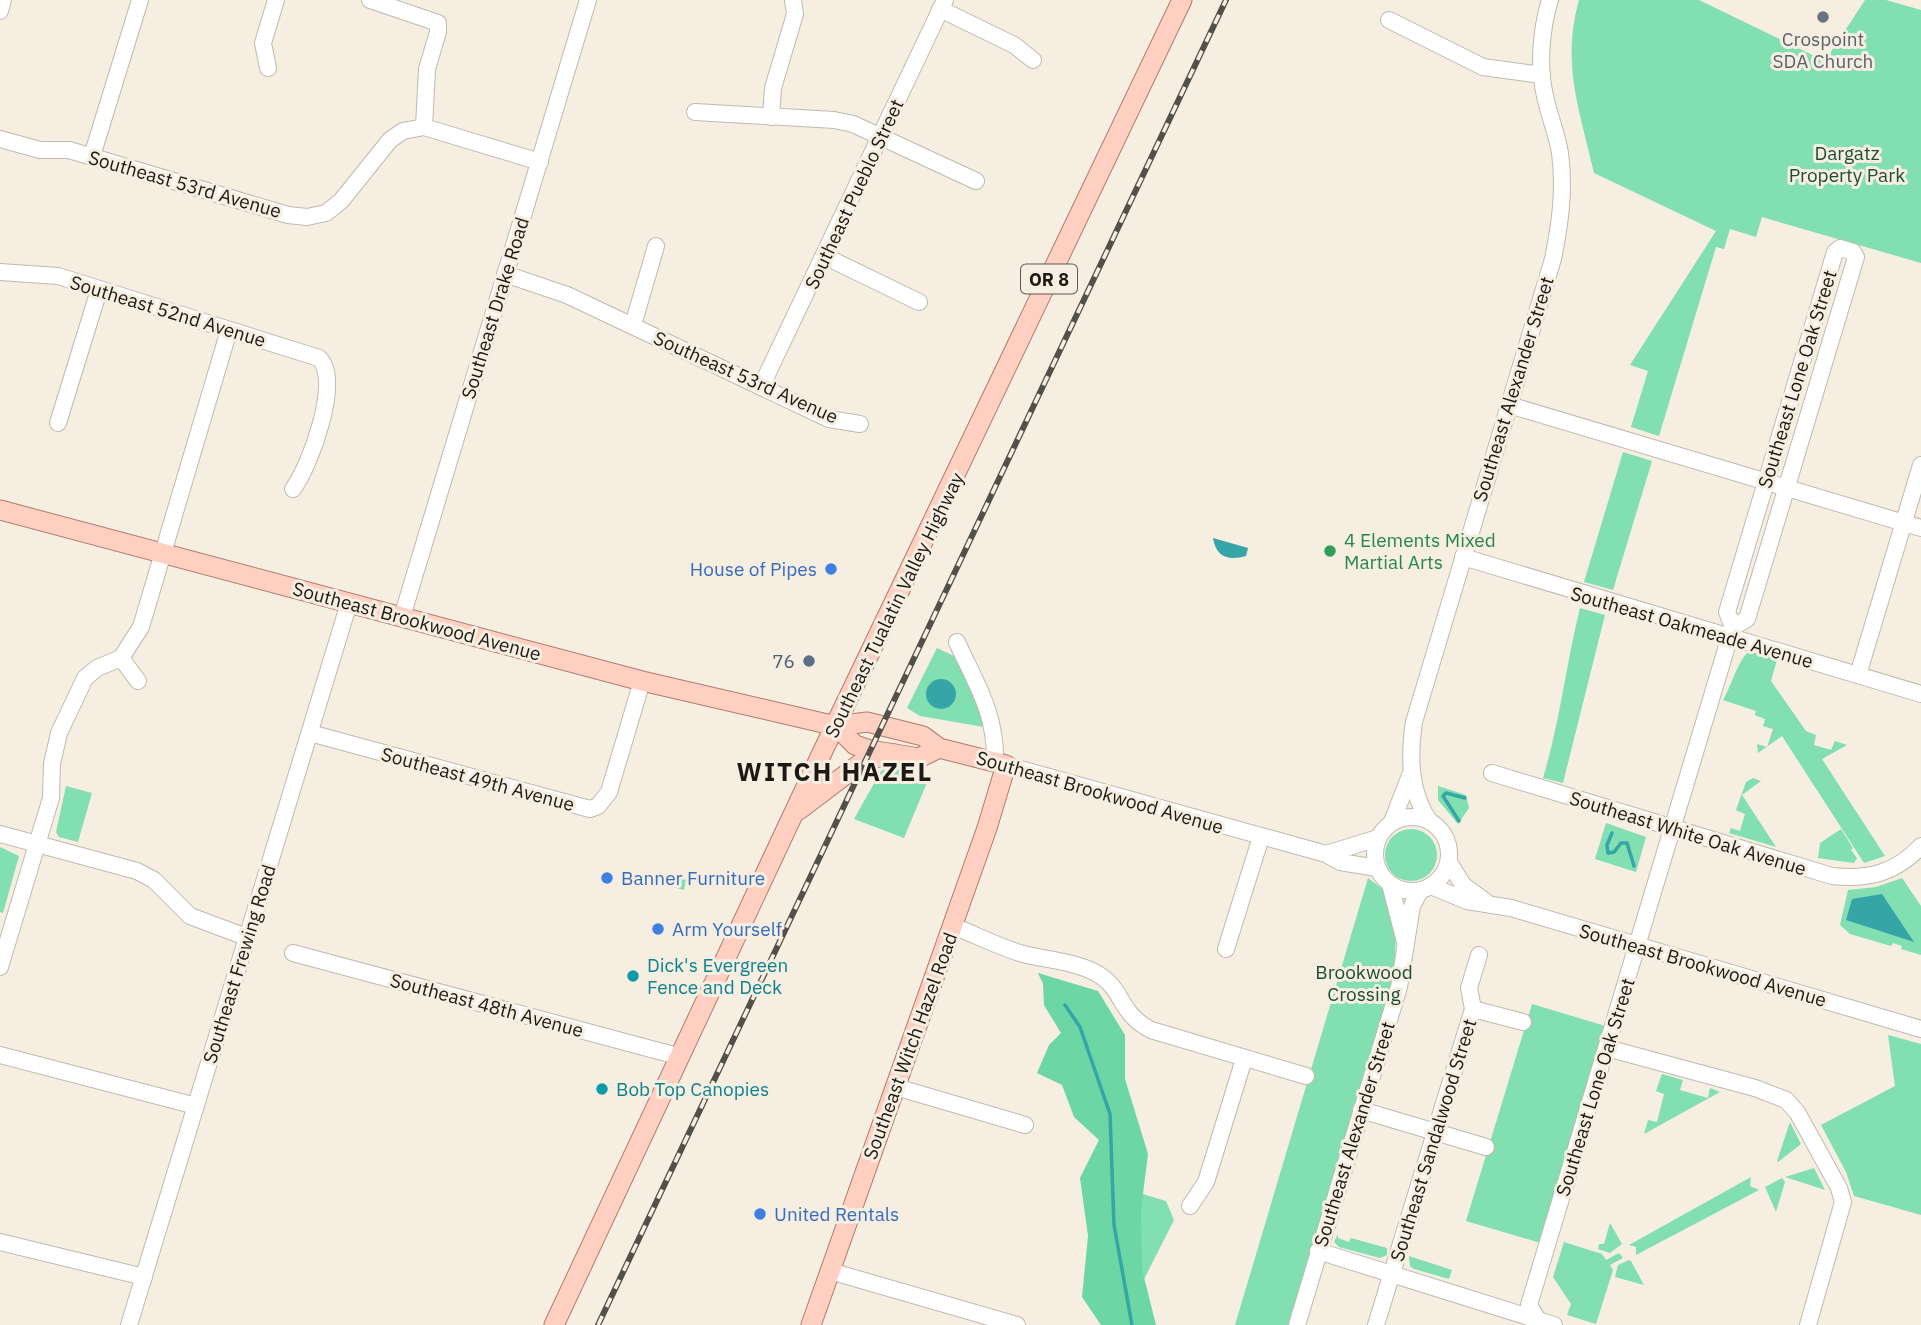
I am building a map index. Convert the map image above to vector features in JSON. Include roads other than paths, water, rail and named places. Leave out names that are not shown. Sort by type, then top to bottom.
[{"type":"main road","name":"Southeast Tualatin Valley Highway","points":[[554,1325],[1182,0]]},
{"type":"main road","name":"Southeast Brookwood Avenue","points":[[0,510],[642,681],[836,726],[867,722],[923,736],[939,748],[1001,763]]},
{"type":"main road","name":"Southeast Brookwood Avenue","points":[[836,726],[855,745],[895,754],[919,758],[939,748]]},
{"type":"main road","points":[[795,813],[865,760],[895,754]]},
{"type":"main road","name":"Southeast Witch Hazel Road","points":[[811,1325],[953,926],[1001,763]]},
{"type":"street","points":[[0,11],[3,0]]},
{"type":"street","points":[[92,156],[140,0]]},
{"type":"street","points":[[268,68],[263,43],[276,0]]},
{"type":"street","points":[[370,0],[438,23],[427,69],[424,127],[540,162]]},
{"type":"street","name":"Southeast Drake Road","points":[[402,617],[588,0]]},
{"type":"street","points":[[771,117],[773,88],[796,14],[793,0]]},
{"type":"street","name":"Southeast Alexander Street","points":[[1428,820],[1420,808],[1411,774],[1414,722],[1553,259],[1561,221],[1560,151],[1542,75],[1542,41],[1550,0]]},
{"type":"street","points":[[943,5],[1014,44],[1033,60]]},
{"type":"street","name":"Southeast Pueblo Street","points":[[761,387],[943,5]]},
{"type":"street","points":[[1389,20],[1483,67],[1542,75]]},
{"type":"street","points":[[695,112],[834,120],[882,136],[976,181]]},
{"type":"street","name":"Southeast 53rd Avenue","points":[[0,139],[22,147],[69,150],[288,215],[307,217],[326,213],[341,201],[390,140],[403,131],[424,127]]},
{"type":"street","name":"Southeast 53rd Avenue","points":[[633,325],[656,246]]},
{"type":"street","name":"Southeast Lone Oak Street","points":[[1529,1306],[1732,632],[1727,612],[1833,258],[1840,248],[1853,252],[1856,257],[1747,619],[1732,632]]},
{"type":"street","points":[[824,256],[919,302]]},
{"type":"street","name":"Southeast 52nd Avenue","points":[[0,272],[58,276],[310,354],[325,364],[329,390],[305,469],[293,489]]},
{"type":"street","name":"Southeast 53rd Avenue","points":[[505,274],[567,295],[830,419],[860,424]]},
{"type":"street","points":[[58,423],[99,290]]},
{"type":"street","points":[[0,967],[51,798],[57,742],[77,691],[97,668],[121,657],[141,626],[229,330]]},
{"type":"street","points":[[1509,405],[1921,528]]},
{"type":"street","points":[[1858,675],[1921,465]]},
{"type":"street","name":"Southeast Oakmeade Avenue","points":[[1463,557],[1732,632],[1921,694]]},
{"type":"street","name":"Southeast Frewing Road","points":[[129,1325],[349,603]]},
{"type":"street","name":"Southeast Witch Hazel Road","points":[[957,642],[991,716],[1001,763]]},
{"type":"street","points":[[121,657],[138,681]]},
{"type":"street","name":"Southeast 49th Avenue","points":[[310,733],[590,809],[598,806],[609,792],[642,681]]},
{"type":"street","name":"Southeast Brookwood Avenue","points":[[1001,763],[1326,854],[1340,862],[1377,868]]},
{"type":"street","name":"Southeast Alexander Street","points":[[1392,822],[1411,774]]},
{"type":"street","name":"Southeast White Oak Avenue","points":[[1492,774],[1832,876],[1862,878],[1886,872],[1921,846]]},
{"type":"street","points":[[1409,817],[1428,820],[1445,835],[1449,850],[1448,862],[1438,881],[1412,891],[1390,884],[1377,868],[1375,850],[1378,838],[1392,822],[1409,817]]},
{"type":"street","points":[[0,834],[137,871],[153,880],[190,916],[246,937]]},
{"type":"street","points":[[1226,949],[1261,837]]},
{"type":"street","points":[[1326,854],[1378,838]]},
{"type":"street","name":"Southeast Brookwood Avenue","points":[[1448,862],[1463,885],[1485,901]]},
{"type":"street","name":"Southeast Alexander Street","points":[[1390,884],[1405,942]]},
{"type":"street","name":"Southeast Alexander Street","points":[[1297,1325],[1399,987],[1412,906],[1425,888]]},
{"type":"street","name":"Southeast Brookwood Avenue","points":[[1425,888],[1467,901],[1485,901],[1921,1029]]},
{"type":"street","points":[[953,926],[1020,953],[1099,975],[1114,986],[1123,1007],[1135,1022],[1170,1037],[1306,1076]]},
{"type":"street","name":"Southeast 48th Avenue","points":[[293,953],[681,1057]]},
{"type":"street","name":"Southeast Sandalwood Street","points":[[1376,1325],[1473,1009],[1469,988],[1479,955]]},
{"type":"street","points":[[1473,1009],[1523,1021]]},
{"type":"street","points":[[1607,1048],[1780,1096],[1797,1111],[1839,1188],[1843,1202],[1808,1325]]},
{"type":"street","points":[[0,1055],[196,1106]]},
{"type":"street","points":[[1190,1206],[1206,1182],[1244,1059]]},
{"type":"street","points":[[896,1087],[1025,1125]]},
{"type":"street","points":[[1361,1110],[1486,1147]]},
{"type":"street","points":[[0,1242],[144,1278]]},
{"type":"street","points":[[1318,1251],[1393,1274],[1509,1319],[1543,1323]]},
{"type":"street","points":[[830,1271],[1017,1325]]},
{"type":"street","points":[[1509,1319],[1529,1306],[1543,1323]]},
{"type":"water","points":[[1213,538],[1248,548],[1246,556],[1224,556],[1217,550]]},
{"type":"water","points":[[941,679],[952,683],[956,694],[952,705],[941,709],[930,705],[926,694],[930,683]]},
{"type":"water","points":[[1882,894],[1914,942],[1846,920],[1852,899]]},
{"type":"waterway","points":[[1459,821],[1443,796],[1446,793],[1465,798]]},
{"type":"waterway","points":[[1612,833],[1607,845],[1608,853],[1614,852],[1621,843],[1627,843],[1634,866]]},
{"type":"waterway","points":[[1065,1005],[1080,1027],[1110,1114],[1114,1225],[1132,1325]]},
{"type":"railway","points":[[598,1325],[1226,0]]},
{"type":"place","name":"Crospoint SDA Church","points":[[1823,17]]},
{"type":"place","name":"4 Elements Mixed Martial Arts","points":[[1330,551]]},
{"type":"place","name":"House of Pipes","points":[[831,569]]},
{"type":"place","name":"76","points":[[809,661]]},
{"type":"place","name":"Banner Furniture","points":[[607,878]]},
{"type":"place","name":"Arm Yourself","points":[[658,929]]},
{"type":"place","name":"Dick's Evergreen Fence and Deck","points":[[633,976]]},
{"type":"place","name":"Bob Top Canopies","points":[[602,1089]]},
{"type":"place","name":"United Rentals","points":[[760,1214]]},
{"type":"district","name":"WITCH HAZEL","points":[[835,771]]},
{"type":"park label","name":"Dargatz Property Park","points":[[1847,164]]},
{"type":"park label","name":"Brookwood Crossing","points":[[1364,983]]}]
